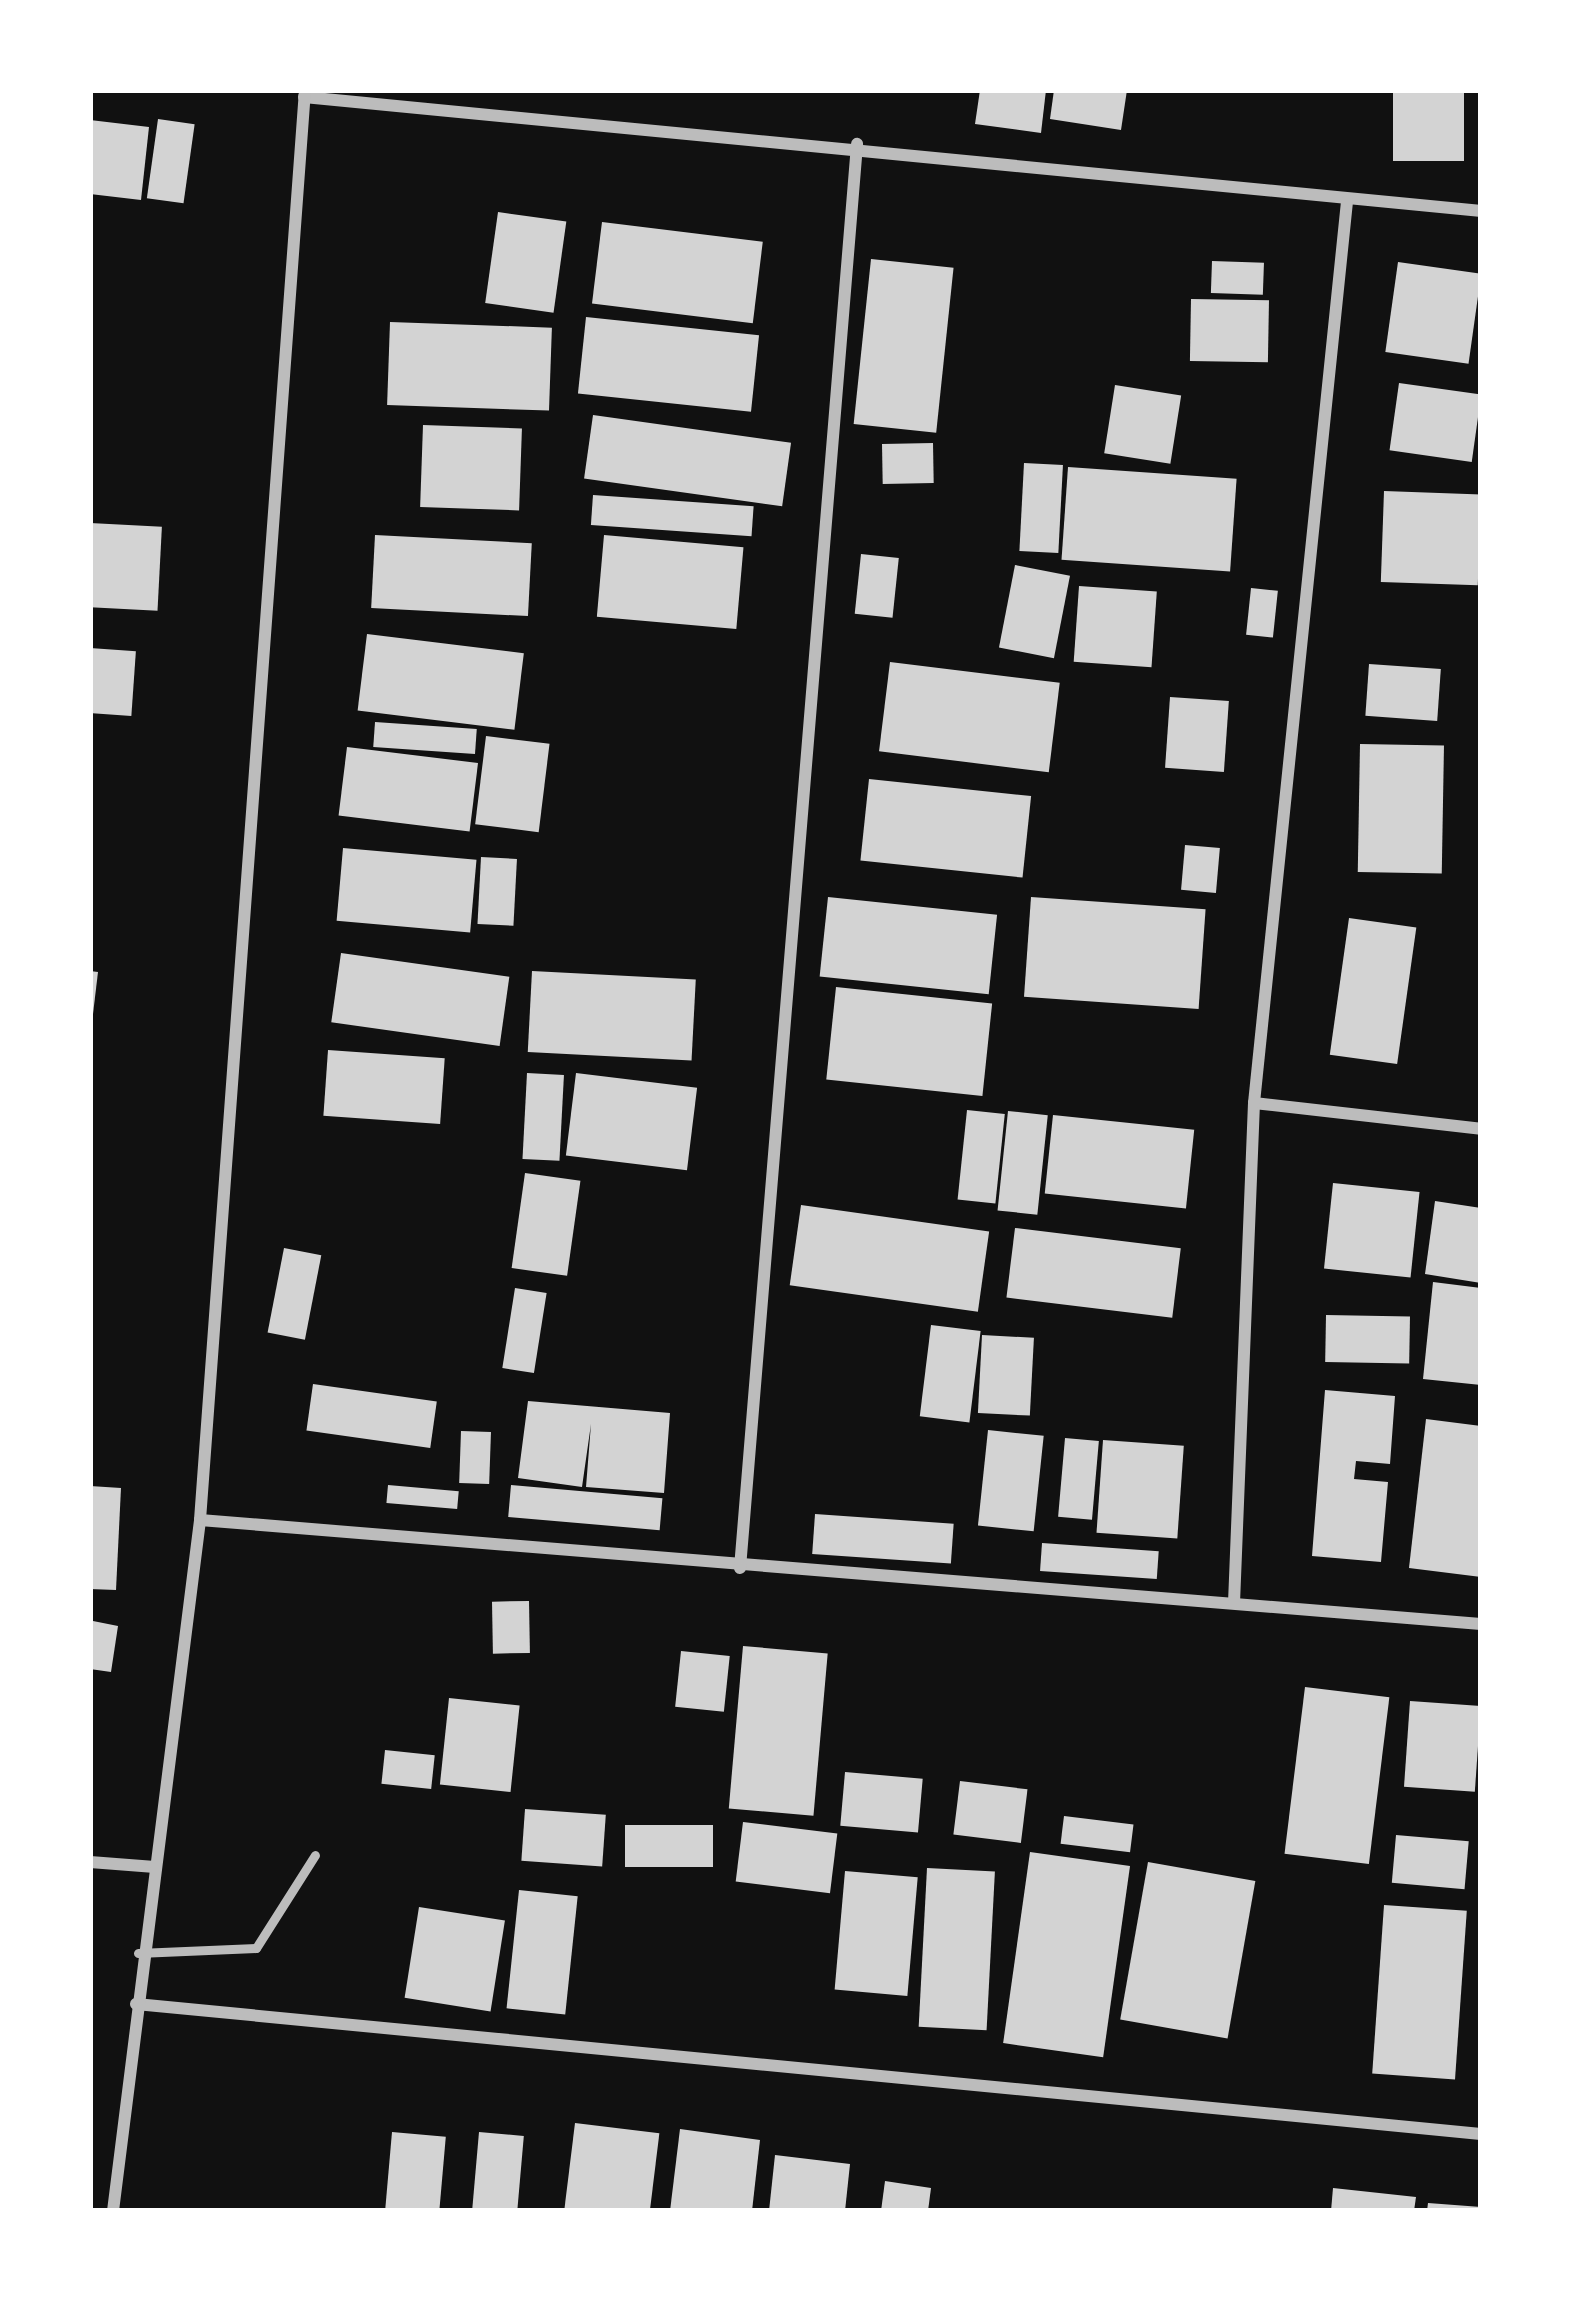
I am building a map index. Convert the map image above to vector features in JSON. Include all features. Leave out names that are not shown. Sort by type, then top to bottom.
[{"type":"street","points":[[112,2211],[138,1953],[155,1867],[200,1520],[305,93],[857,144],[1347,201],[1481,211]]},
{"type":"street","points":[[740,1568],[857,144]]},
{"type":"street","points":[[1234,1603],[1254,1102],[1347,201]]},
{"type":"street","points":[[1254,1102],[1481,1129]]},
{"type":"street","points":[[200,1520],[740,1568],[1481,1624]]},
{"type":"street","points":[[90,1862],[155,1867]]},
{"type":"street","points":[[136,2004],[1481,2134]]},
{"type":"lane","points":[[138,1953],[256,1948],[315,1855]]},
{"type":"building","points":[[980,90],[1046,90],[1041,133],[975,124]]},
{"type":"building","points":[[1054,90],[1127,90],[1121,130],[1050,119]]},
{"type":"building","points":[[1393,90],[1464,90],[1464,161],[1393,161]]},
{"type":"building","points":[[158,119],[195,124],[184,203],[147,198]]},
{"type":"building","points":[[90,120],[149,127],[141,200],[90,194]]},
{"type":"building","points":[[498,212],[566,222],[554,313],[485,303]]},
{"type":"building","points":[[602,222],[763,242],[753,323],[592,303]]},
{"type":"building","points":[[871,259],[954,268],[936,433],[854,424]]},
{"type":"building","points":[[1212,261],[1264,263],[1263,295],[1211,293]]},
{"type":"building","points":[[1398,262],[1481,274],[1469,364],[1385,352]]},
{"type":"building","points":[[1191,299],[1269,300],[1268,362],[1190,361]]},
{"type":"building","points":[[586,317],[759,335],[751,412],[578,394]]},
{"type":"building","points":[[390,322],[552,328],[549,411],[387,405]]},
{"type":"building","points":[[1399,383],[1481,395],[1472,462],[1390,450]]},
{"type":"building","points":[[1115,385],[1181,395],[1170,464],[1104,453]]},
{"type":"building","points":[[593,415],[791,443],[782,506],[584,478]]},
{"type":"building","points":[[423,425],[522,428],[519,510],[420,507]]},
{"type":"building","points":[[933,443],[934,483],[883,484],[882,444]]},
{"type":"building","points":[[1024,463],[1063,465],[1058,553],[1019,551]]},
{"type":"building","points":[[1068,467],[1237,479],[1230,572],[1062,560]]},
{"type":"building","points":[[1384,491],[1481,494],[1478,585],[1381,582]]},
{"type":"building","points":[[593,495],[754,506],[752,536],[591,525]]},
{"type":"building","points":[[90,523],[162,527],[158,611],[90,607]]},
{"type":"building","points":[[375,535],[532,543],[528,616],[371,608]]},
{"type":"building","points":[[604,535],[743,547],[736,629],[597,617]]},
{"type":"building","points":[[861,554],[899,558],[893,618],[855,614]]},
{"type":"building","points":[[1015,565],[1070,576],[1054,658],[999,647]]},
{"type":"building","points":[[1079,586],[1157,591],[1152,667],[1074,662]]},
{"type":"building","points":[[1251,588],[1278,591],[1273,638],[1246,635]]},
{"type":"building","points":[[367,634],[524,653],[514,730],[358,710]]},
{"type":"building","points":[[90,648],[136,651],[131,716],[90,713]]},
{"type":"building","points":[[890,662],[1060,683],[1049,772],[879,751]]},
{"type":"building","points":[[1369,664],[1441,669],[1437,721],[1365,716]]},
{"type":"building","points":[[1170,697],[1229,701],[1224,772],[1165,768]]},
{"type":"building","points":[[375,722],[477,729],[475,754],[373,747]]},
{"type":"building","points":[[486,736],[550,744],[539,832],[475,824]]},
{"type":"building","points":[[1360,744],[1444,745],[1442,873],[1358,872]]},
{"type":"building","points":[[347,747],[478,763],[470,832],[339,815]]},
{"type":"building","points":[[869,779],[1031,796],[1023,878],[860,861]]},
{"type":"building","points":[[1185,845],[1220,848],[1216,893],[1181,890]]},
{"type":"building","points":[[343,848],[476,860],[470,932],[337,921]]},
{"type":"building","points":[[481,857],[517,859],[513,926],[477,924]]},
{"type":"building","points":[[828,897],[997,915],[989,994],[820,977]]},
{"type":"building","points":[[1031,897],[1206,909],[1199,1009],[1024,997]]},
{"type":"building","points":[[1349,918],[1416,927],[1397,1064],[1330,1055]]},
{"type":"building","points":[[341,953],[509,977],[500,1046],[331,1022]]},
{"type":"building","points":[[90,971],[98,972],[93,1014],[90,1014]]},
{"type":"building","points":[[532,971],[696,980],[692,1060],[528,1052]]},
{"type":"building","points":[[836,987],[992,1003],[982,1096],[826,1079]]},
{"type":"building","points":[[328,1050],[445,1058],[440,1124],[323,1116]]},
{"type":"building","points":[[527,1073],[564,1075],[559,1161],[522,1159]]},
{"type":"building","points":[[576,1073],[697,1088],[687,1170],[566,1155]]},
{"type":"building","points":[[967,1110],[1005,1114],[995,1203],[958,1200]]},
{"type":"building","points":[[1008,1111],[1048,1115],[1037,1215],[998,1210]]},
{"type":"building","points":[[1053,1115],[1194,1130],[1186,1208],[1045,1194]]},
{"type":"building","points":[[525,1173],[580,1181],[567,1276],[512,1268]]},
{"type":"building","points":[[1333,1183],[1420,1192],[1411,1278],[1324,1269]]},
{"type":"building","points":[[1435,1201],[1481,1208],[1481,1283],[1425,1274]]},
{"type":"building","points":[[801,1205],[989,1231],[978,1312],[790,1285]]},
{"type":"building","points":[[1015,1228],[1181,1248],[1172,1318],[1006,1297]]},
{"type":"building","points":[[284,1248],[321,1255],[305,1340],[268,1332]]},
{"type":"building","points":[[1433,1282],[1481,1288],[1481,1385],[1423,1379]]},
{"type":"building","points":[[515,1288],[547,1293],[534,1373],[502,1368]]},
{"type":"building","points":[[1326,1315],[1410,1316],[1409,1363],[1325,1362]]},
{"type":"building","points":[[931,1325],[981,1331],[969,1422],[920,1416]]},
{"type":"building","points":[[982,1335],[1034,1338],[1030,1416],[978,1413]]},
{"type":"building","points":[[313,1384],[437,1401],[430,1448],[306,1431]]},
{"type":"building","points":[[1325,1390],[1395,1396],[1390,1464],[1356,1461],[1354,1479],[1388,1482],[1381,1562],[1312,1556]]},
{"type":"building","points":[[528,1401],[670,1413],[664,1493],[586,1487],[591,1424],[582,1487],[518,1478]]},
{"type":"building","points":[[1426,1419],[1481,1426],[1481,1577],[1409,1568]]},
{"type":"building","points":[[988,1430],[1044,1436],[1034,1531],[978,1525]]},
{"type":"building","points":[[461,1431],[491,1432],[489,1484],[459,1483]]},
{"type":"building","points":[[1065,1438],[1099,1441],[1092,1520],[1058,1517]]},
{"type":"building","points":[[1103,1440],[1184,1446],[1177,1538],[1097,1533]]},
{"type":"building","points":[[388,1485],[459,1491],[457,1509],[386,1503]]},
{"type":"building","points":[[511,1485],[662,1498],[660,1530],[508,1517]]},
{"type":"building","points":[[90,1486],[121,1488],[116,1590],[90,1589]]},
{"type":"building","points":[[815,1514],[954,1524],[951,1564],[812,1554]]},
{"type":"building","points":[[1042,1543],[1159,1551],[1157,1579],[1040,1571]]},
{"type":"building","points":[[529,1601],[530,1653],[493,1654],[492,1602]]},
{"type":"building","points":[[93,1621],[118,1626],[111,1672],[90,1669]]},
{"type":"building","points":[[743,1646],[828,1653],[813,1816],[729,1808]]},
{"type":"building","points":[[681,1651],[730,1656],[724,1712],[675,1707]]},
{"type":"building","points":[[1305,1687],[1389,1697],[1369,1864],[1285,1854]]},
{"type":"building","points":[[449,1698],[520,1705],[511,1792],[440,1785]]},
{"type":"building","points":[[1410,1701],[1481,1706],[1475,1792],[1404,1787]]},
{"type":"building","points":[[385,1750],[435,1755],[431,1789],[381,1784]]},
{"type":"building","points":[[845,1772],[923,1779],[918,1833],[840,1826]]},
{"type":"building","points":[[960,1781],[1027,1789],[1021,1843],[953,1835]]},
{"type":"building","points":[[525,1809],[606,1815],[602,1867],[521,1861]]},
{"type":"building","points":[[1064,1816],[1133,1825],[1130,1852],[1061,1844]]},
{"type":"building","points":[[743,1822],[837,1834],[830,1893],[736,1882]]},
{"type":"building","points":[[625,1825],[713,1825],[713,1867],[625,1867]]},
{"type":"building","points":[[1396,1835],[1469,1841],[1465,1889],[1392,1883]]},
{"type":"building","points":[[1030,1852],[1130,1866],[1103,2057],[1003,2043]]},
{"type":"building","points":[[1148,1862],[1255,1881],[1228,2038],[1120,2020]]},
{"type":"building","points":[[927,1868],[995,1872],[987,2030],[919,2027]]},
{"type":"building","points":[[845,1871],[918,1877],[907,1996],[835,1990]]},
{"type":"building","points":[[519,1890],[578,1896],[565,2015],[507,2008]]},
{"type":"building","points":[[1384,1905],[1467,1911],[1455,2079],[1372,2074]]},
{"type":"building","points":[[419,1907],[505,1921],[491,2011],[405,1998]]},
{"type":"building","points":[[575,2123],[659,2133],[650,2211],[564,2211]]},
{"type":"building","points":[[680,2129],[760,2140],[752,2211],[670,2211]]},
{"type":"building","points":[[392,2132],[446,2137],[439,2211],[385,2211]]},
{"type":"building","points":[[479,2132],[524,2136],[517,2211],[472,2211]]},
{"type":"building","points":[[775,2155],[850,2164],[845,2211],[769,2211]]},
{"type":"building","points":[[885,2181],[931,2188],[928,2211],[881,2211]]},
{"type":"building","points":[[1333,2188],[1416,2197],[1414,2211],[1331,2211]]},
{"type":"building","points":[[1428,2203],[1481,2207],[1481,2211],[1427,2211]]}]
